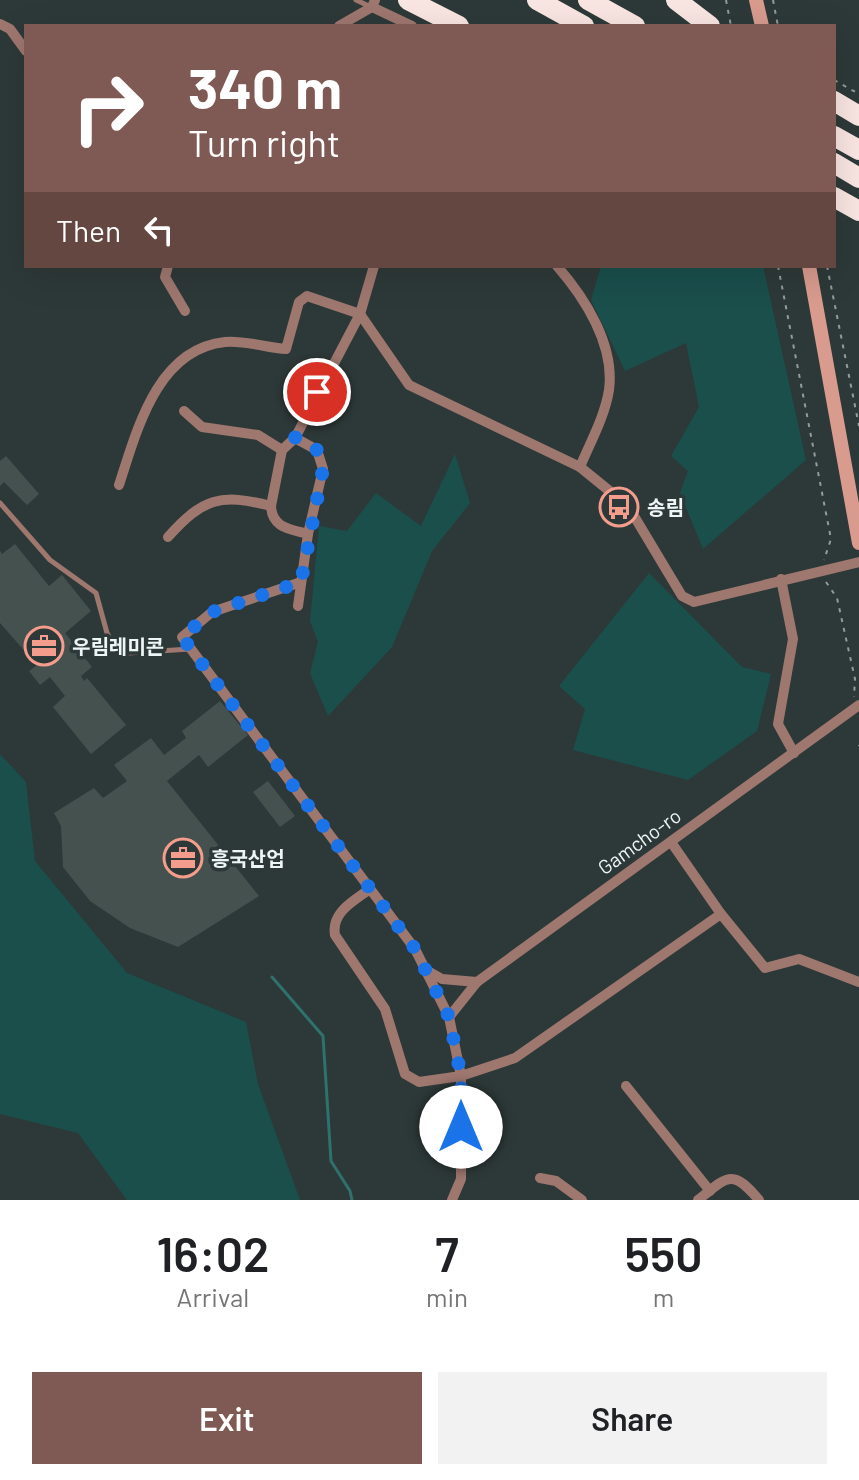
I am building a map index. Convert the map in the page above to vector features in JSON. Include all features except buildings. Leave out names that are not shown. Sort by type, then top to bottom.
[{"type":"highway","points":[[408,0],[455,24]]},
{"type":"highway","points":[[537,0],[580,24]]},
{"type":"highway","points":[[588,0],[630,24]]},
{"type":"highway","points":[[602,0],[632,24]]},
{"type":"highway","points":[[676,0],[707,24]]},
{"type":"highway","points":[[836,102],[859,116]]},
{"type":"highway","points":[[836,137],[859,150]]},
{"type":"highway","points":[[836,164],[859,178]]},
{"type":"highway","points":[[836,198],[859,211]]},
{"type":"main road","points":[[756,0],[762,24]]},
{"type":"main road","points":[[809,268],[859,543]]},
{"type":"street","points":[[342,24],[373,4],[408,24]]},
{"type":"street","points":[[0,24],[10,29],[24,48]]},
{"type":"street","points":[[167,268],[165,277],[185,311]]},
{"type":"street","points":[[308,534],[279,524],[272,515],[282,450],[295,438],[360,314],[373,268]]},
{"type":"street","points":[[558,268],[586,305],[609,362],[609,390],[605,407],[580,467]]},
{"type":"street","points":[[119,485],[147,401],[193,349],[227,342],[286,349],[299,302],[305,296],[360,314],[409,385],[580,467],[628,506],[644,537],[689,601],[859,562]]},
{"type":"street","points":[[184,411],[202,427],[258,435],[282,450]]},
{"type":"street","points":[[295,438],[317,450],[323,462],[308,534],[298,606]]},
{"type":"street","points":[[168,537],[201,504],[215,500],[271,506]]},
{"type":"street","points":[[781,579],[793,639],[778,724],[794,753]]},
{"type":"street","points":[[301,582],[212,612],[182,637],[415,949],[449,1017],[461,1076],[461,1179],[452,1200]]},
{"type":"street","name":"Gamcho-ro","points":[[449,1017],[477,982],[858,705]]},
{"type":"street","points":[[671,842],[746,949],[765,968],[799,959],[859,982]]},
{"type":"street","points":[[370,889],[338,915],[333,924],[335,935],[385,1009],[405,1074],[419,1082],[461,1076],[515,1058],[721,914]]},
{"type":"street","points":[[426,970],[442,979],[477,982]]},
{"type":"street","points":[[626,1086],[710,1191]]},
{"type":"street","points":[[698,1200],[732,1177],[745,1182],[759,1200]]},
{"type":"street","points":[[540,1178],[556,1181],[582,1200]]},
{"type":"lane","points":[[356,0],[373,4]]},
{"type":"lane","points":[[0,503],[50,560],[96,593],[107,633],[119,648],[128,653],[191,649]]},
{"type":"path","points":[[726,0],[731,24]]},
{"type":"path","points":[[773,0],[778,24]]},
{"type":"path","points":[[836,81],[859,94]]},
{"type":"path","points":[[778,268],[831,539],[823,561],[826,587],[837,598],[853,674],[853,695],[858,705]]},
{"type":"path","points":[[827,268],[859,426]]},
{"type":"path","points":[[853,674],[859,672]]},
{"type":"shaded area","points":[[600,268],[763,268],[806,460],[703,549],[680,493],[688,471],[671,456],[699,407],[686,343],[625,371],[591,300]]},
{"type":"shaded area","points":[[455,454],[470,503],[432,551],[392,647],[328,716],[310,673],[318,642],[310,621],[319,526],[347,531],[376,493],[421,526]]},
{"type":"shaded area","points":[[649,573],[742,667],[771,674],[757,731],[688,780],[573,750],[585,709],[559,686]]},
{"type":"shaded area","points":[[0,754],[26,782],[35,861],[127,973],[246,1022],[258,1084],[300,1200],[127,1200],[78,1133],[0,1114]]},
{"type":"waterway","points":[[272,977],[323,1036],[331,1161],[350,1191],[352,1200]]},
{"type":"place","name":"송림","points":[[619,507]]},
{"type":"place","name":"우림레미콘","points":[[44,646]]},
{"type":"place","name":"흥국산업","points":[[183,858]]},
{"type":"route","points":[[317,392],[295,438],[317,450],[323,462],[301,582],[212,612],[182,637],[415,949],[449,1017],[461,1076],[461,1127]]}]
